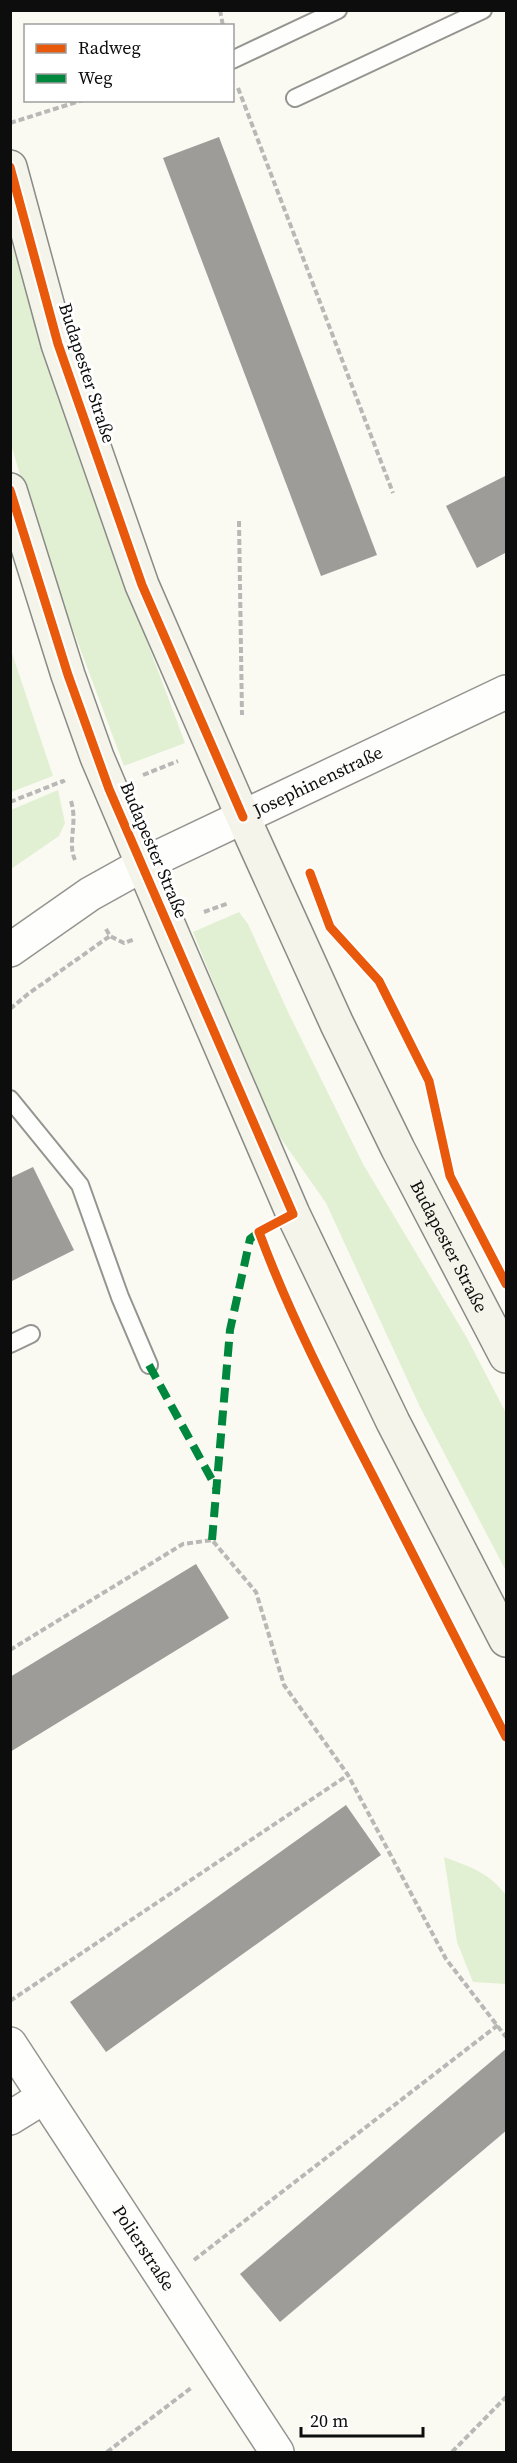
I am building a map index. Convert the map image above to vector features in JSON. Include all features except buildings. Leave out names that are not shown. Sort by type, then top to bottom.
[{"type":"main road","name":"Budapester Straße","points":[[10,167],[58,344],[142,585],[243,817],[378,1107],[507,1356]]},
{"type":"main road","name":"Budapester Straße","points":[[10,490],[68,675],[109,789],[144,864],[293,1214],[393,1422],[507,1640]]},
{"type":"street","name":"Josephinenstraße","points":[[10,950],[90,894],[144,864],[507,692]]},
{"type":"street","name":"Polierstraße","points":[[10,2044],[277,2452]]},
{"type":"street","points":[[10,2118],[44,2097]]},
{"type":"lane","points":[[234,59],[338,10]]},
{"type":"lane","points":[[295,98],[483,10]]},
{"type":"lane","points":[[10,1099],[80,1185],[120,1297],[149,1365]]},
{"type":"lane","points":[[10,1344],[31,1334]]},
{"type":"path","points":[[237,84],[393,493]]},
{"type":"path","points":[[10,123],[77,102]]},
{"type":"path","points":[[239,521],[242,724]]},
{"type":"path","points":[[141,776],[180,760]]},
{"type":"path","points":[[10,802],[63,781],[66,788]]},
{"type":"path","points":[[69,796],[76,823],[71,850],[76,862]]},
{"type":"path","points":[[199,914],[229,903]]},
{"type":"path","points":[[106,928],[110,936],[124,943],[135,938]]},
{"type":"path","points":[[10,1009],[110,936]]},
{"type":"path","points":[[10,1650],[183,1545],[212,1540],[256,1592],[284,1685],[348,1775],[446,1959],[507,2037]]},
{"type":"path","points":[[10,2001],[348,1775]]},
{"type":"path","points":[[165,2282],[498,2025]]},
{"type":"path","points":[[107,2452],[220,2366]]},
{"type":"path","points":[[453,2452],[507,2397]]},
{"type":"green space","points":[[10,238],[81,465],[185,743],[124,766],[44,552],[11,445]]},
{"type":"green space","points":[[10,647],[53,776],[11,792],[10,792]]},
{"type":"green space","points":[[58,790],[65,823],[59,836],[11,869],[11,810]]},
{"type":"green space","points":[[239,912],[248,924],[289,1014],[363,1164],[467,1338],[506,1413],[506,1571],[420,1407],[326,1203],[270,1123],[193,932]]},
{"type":"green space","points":[[444,1857],[485,1875],[506,1895],[506,1984],[473,1982],[457,1942]]},
{"type":"marked path","points":[[212,1540],[230,1330],[250,1239],[259,1232],[260,1234]]},
{"type":"marked path","points":[[149,1365],[217,1489]]},
{"type":"cycle path","points":[[10,167],[58,344],[142,585],[243,817]]},
{"type":"cycle path","points":[[10,490],[68,675],[109,789],[293,1214],[259,1232],[271,1263],[326,1385],[506,1737]]},
{"type":"cycle path","points":[[310,873],[330,927],[379,981],[429,1081],[450,1176],[506,1284]]}]
